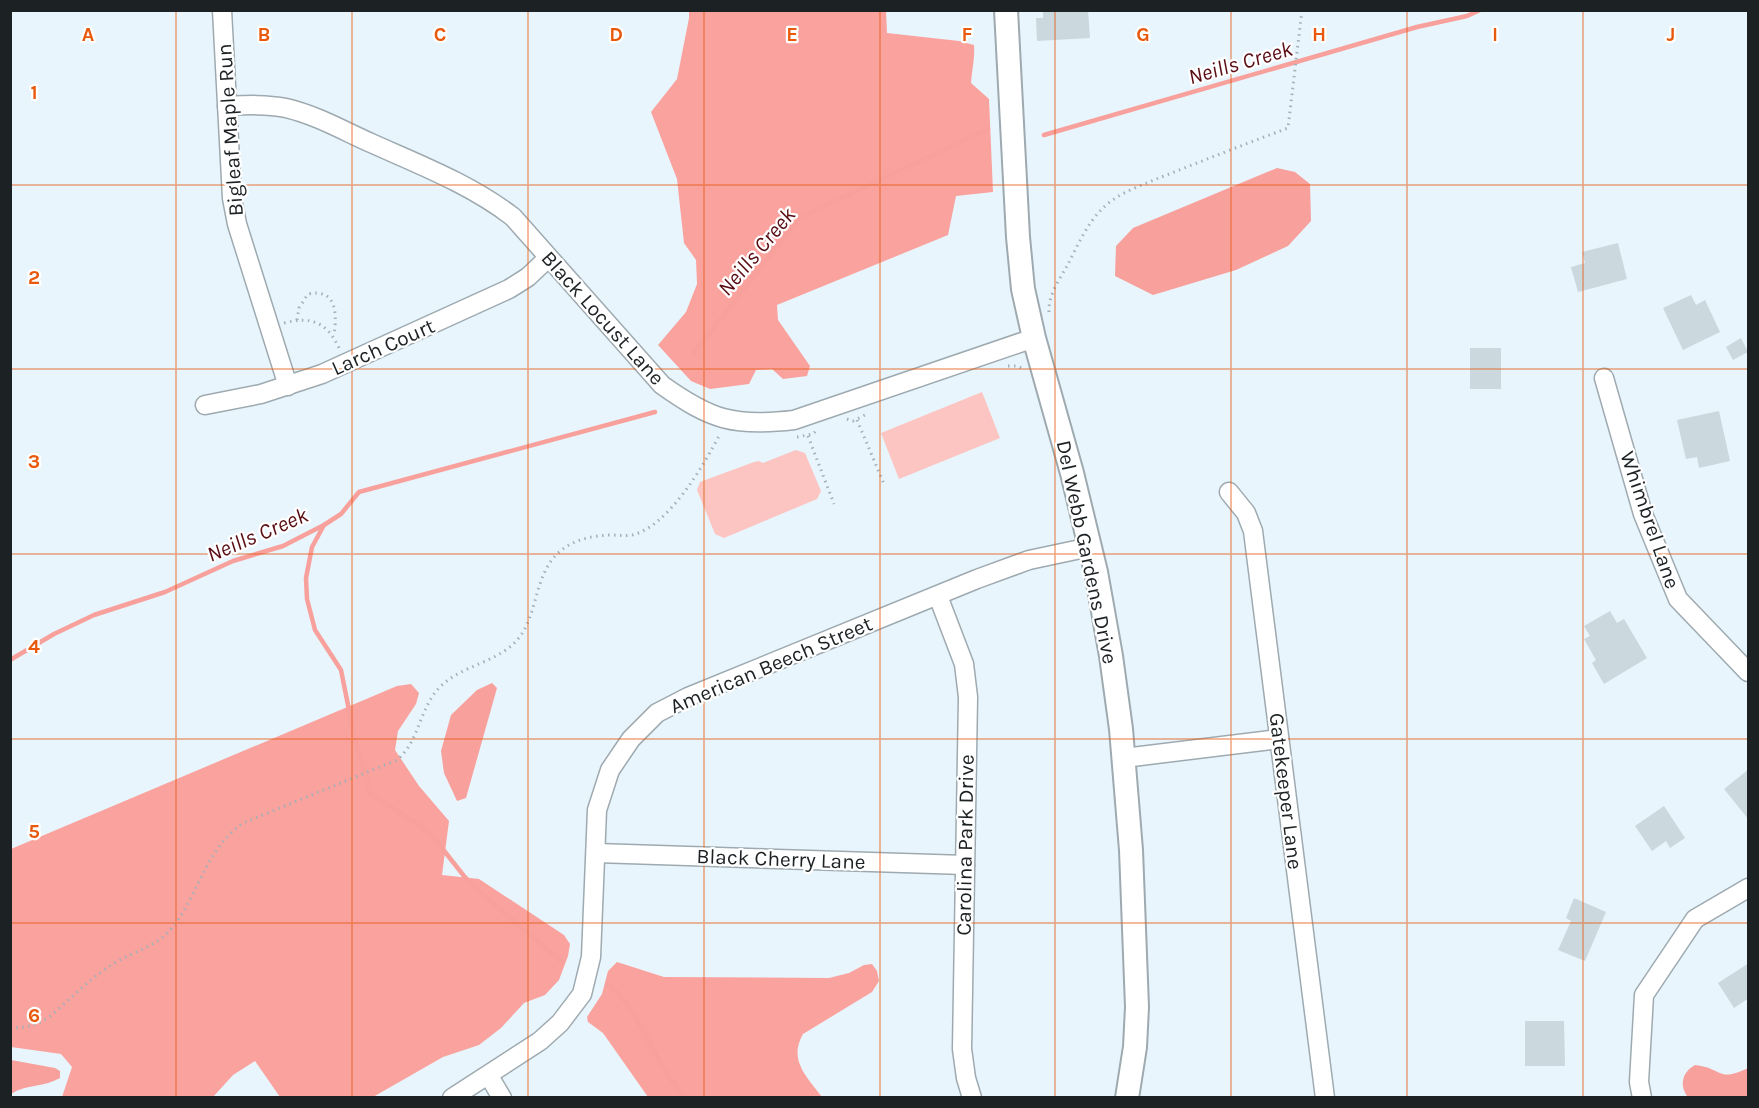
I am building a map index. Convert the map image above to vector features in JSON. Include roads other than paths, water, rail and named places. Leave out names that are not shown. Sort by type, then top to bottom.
[{"type":"street","name":"Bigleaf Maple Run","points":[[222,10],[232,198],[237,224],[288,386]]},
{"type":"street","name":"Del Webb Gardens Drive","points":[[1006,10],[1020,265],[1024,296],[1090,547],[1111,656],[1124,758],[1131,850],[1137,1007],[1135,1047],[1127,1098]]},
{"type":"street","name":"Black Locust Lane","points":[[227,106],[260,104],[287,109],[318,119],[466,186],[491,200],[513,217],[662,385],[692,406],[714,416],[742,422],[766,423],[794,420],[1034,338]]},
{"type":"street","name":"Larch Court","points":[[205,405],[261,394],[322,374],[509,290],[528,277],[548,258]]},
{"type":"street","name":"Whimbrel Lane","points":[[1604,378],[1643,514],[1678,599],[1749,672]]},
{"type":"street","name":"Gatekeeper Lane","points":[[1229,492],[1246,513],[1253,531],[1325,1098]]},
{"type":"street","name":"American Beech Street","points":[[452,1098],[540,1041],[560,1023],[582,994],[591,957],[597,810],[610,770],[631,739],[657,713],[688,697],[976,579],[1029,560],[1090,547]]},
{"type":"street","name":"Carolina Park Drive","points":[[938,596],[964,663],[968,698],[962,1049],[966,1078],[972,1098]]},
{"type":"street","points":[[1124,758],[1280,739]]},
{"type":"street","name":"Black Cherry Lane","points":[[597,853],[965,865]]},
{"type":"street","points":[[1642,1098],[1639,1083],[1644,995],[1695,919],[1749,888]]},
{"type":"street","points":[[489,1076],[502,1098]]},
{"type":"waterway","name":"Neills Creek","points":[[1044,135],[1417,27],[1467,16],[1480,10]]},
{"type":"waterway","name":"Neills Creek","points":[[694,353],[799,218],[988,129]]},
{"type":"waterway","name":"Neills Creek","points":[[10,660],[54,634],[94,615],[165,592],[233,561],[283,546],[341,514],[359,492],[655,412]]},
{"type":"waterway","points":[[324,525],[312,547],[306,578],[307,599],[315,630],[341,670],[355,740],[371,794],[430,833],[464,876],[481,893],[562,962]]},
{"type":"waterway","points":[[609,984],[631,1010],[664,1069],[685,1098]]}]
